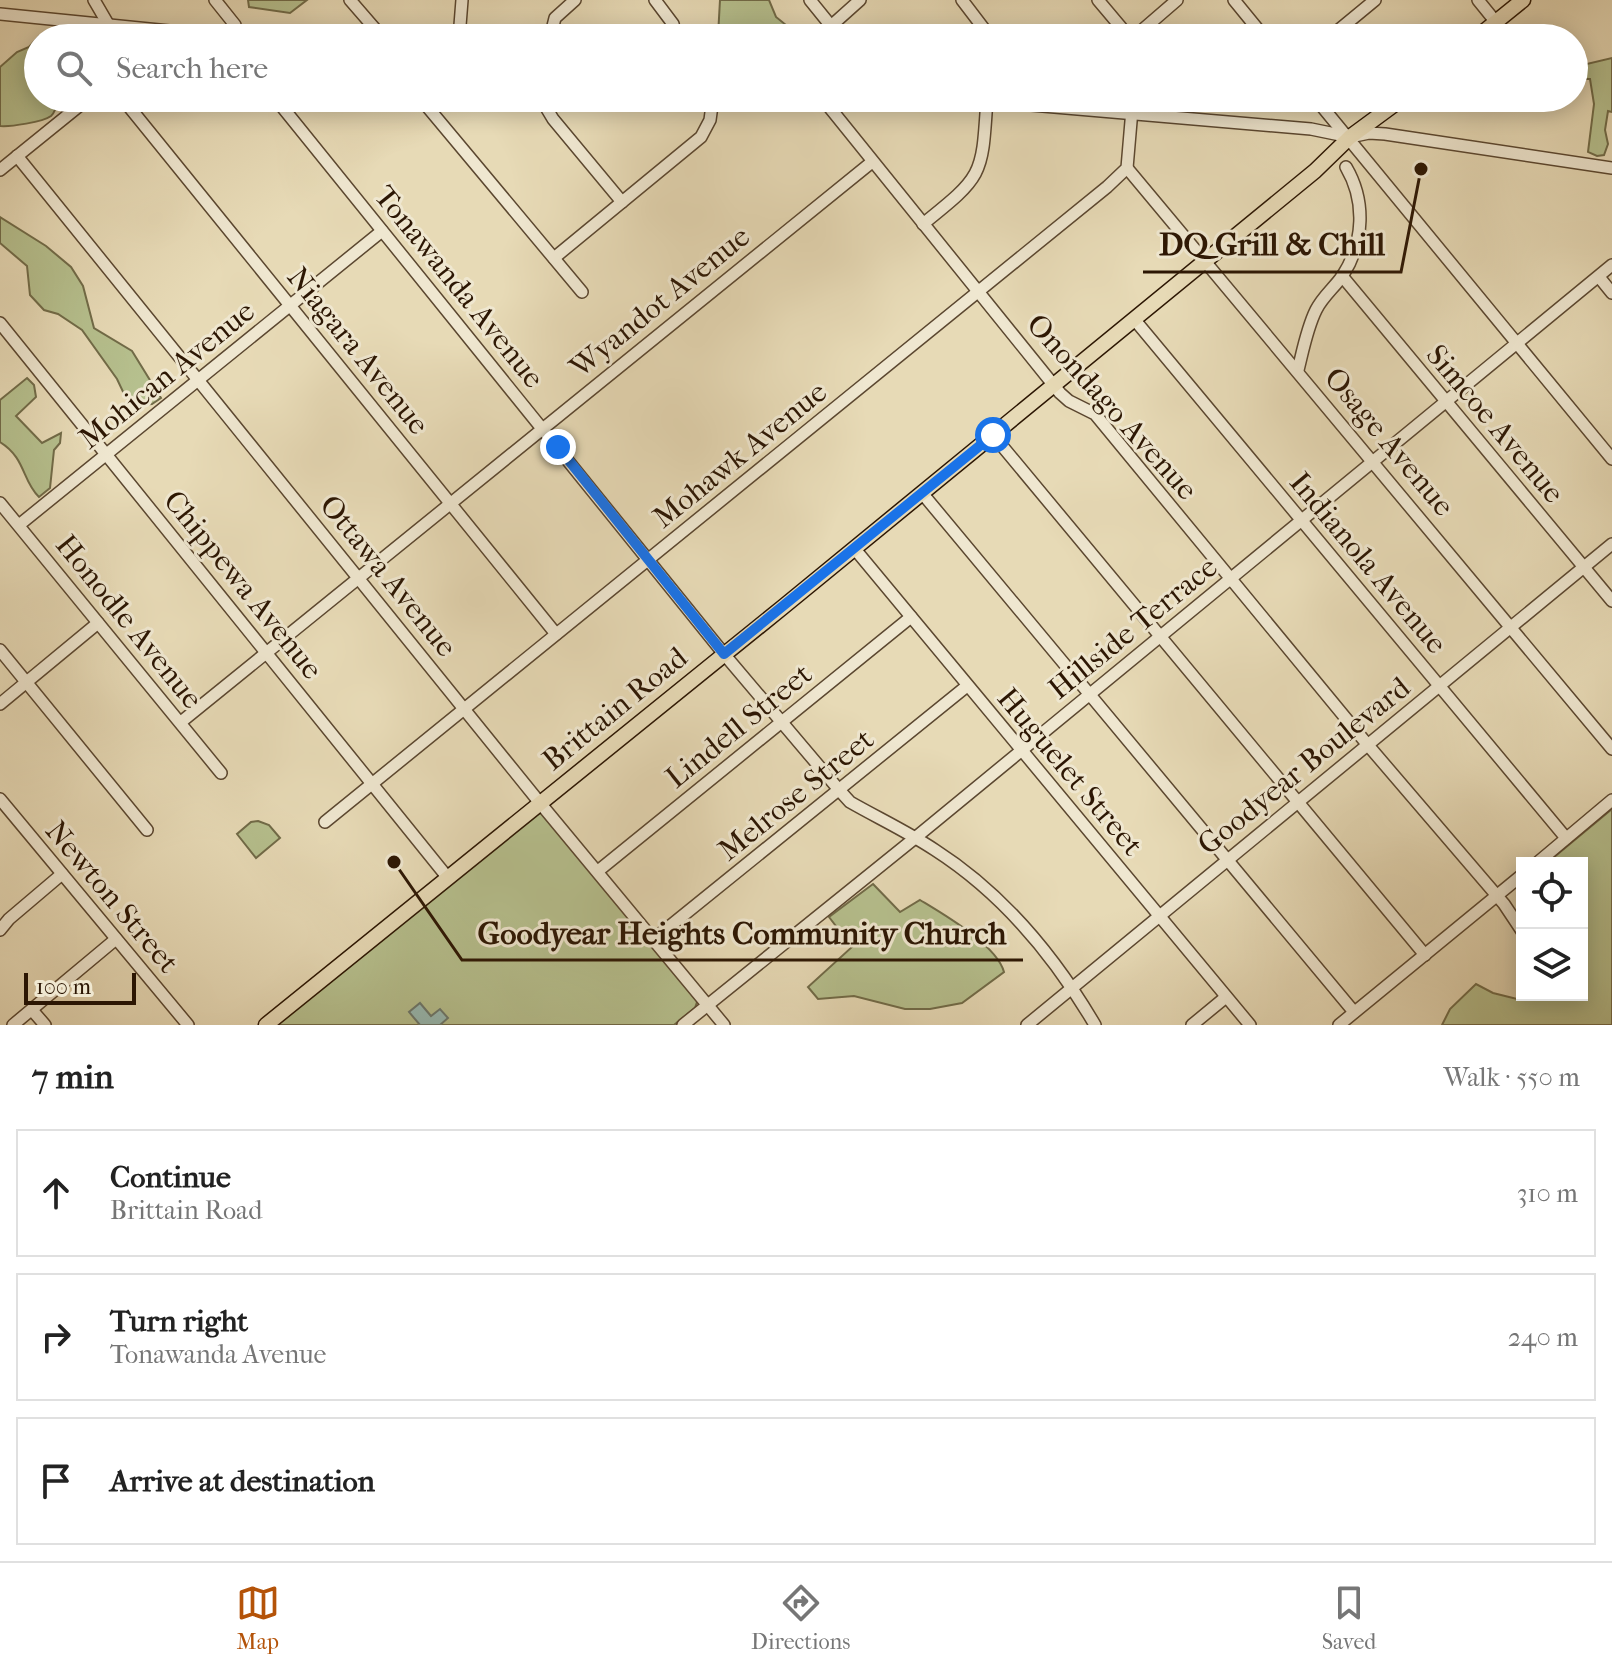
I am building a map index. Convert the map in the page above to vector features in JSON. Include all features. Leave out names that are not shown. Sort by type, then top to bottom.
[{"type":"main road","points":[[1492,24],[1523,0]]},
{"type":"main road","name":"Brittain Road","points":[[266,1025],[922,493],[1384,112]]},
{"type":"street","points":[[94,0],[108,24]]},
{"type":"street","points":[[215,0],[234,24]]},
{"type":"street","points":[[350,0],[371,24]]},
{"type":"street","points":[[460,24],[462,0]]},
{"type":"street","points":[[554,24],[555,18],[575,0]]},
{"type":"street","points":[[655,0],[673,24]]},
{"type":"street","points":[[810,0],[829,24]]},
{"type":"street","points":[[833,24],[860,0]]},
{"type":"street","points":[[962,0],[980,24]]},
{"type":"street","points":[[1098,0],[1119,24]]},
{"type":"street","points":[[1149,24],[1177,0]]},
{"type":"street","points":[[1234,0],[1254,24]]},
{"type":"street","points":[[1346,24],[1375,0]]},
{"type":"street","points":[[1478,0],[1495,21]]},
{"type":"street","points":[[0,14],[108,24]]},
{"type":"street","points":[[0,170],[72,112]]},
{"type":"street","name":"Niagara Avenue","points":[[133,112],[556,634]]},
{"type":"street","name":"Tonawanda Avenue","points":[[286,112],[724,654],[840,791],[850,802],[915,838],[962,870],[1010,913],[1038,942],[1072,987],[1095,1025]]},
{"type":"street","points":[[432,112],[582,292]]},
{"type":"street","points":[[549,112],[622,202]]},
{"type":"street","points":[[554,258],[701,137],[711,112]]},
{"type":"street","name":"Onondago Avenue","points":[[833,112],[1053,385],[1069,401],[1095,414],[1520,929]]},
{"type":"street","points":[[923,224],[965,190],[979,170],[984,150],[986,112]]},
{"type":"street","points":[[1103,112],[1311,129],[1350,137],[1385,134],[1612,168]]},
{"type":"street","points":[[1127,168],[1132,112]]},
{"type":"street","points":[[1328,112],[1612,459]]},
{"type":"street","name":"Ottawa Avenue","points":[[17,156],[540,803],[724,1025]]},
{"type":"street","name":"Wyandot Avenue","points":[[181,722],[872,162]]},
{"type":"street","points":[[1298,370],[1316,310],[1342,276],[1356,245],[1361,223],[1358,198],[1346,167]]},
{"type":"street","name":"Osage Avenue","points":[[1127,168],[1612,749]]},
{"type":"street","name":"Mohawk Avenue","points":[[325,822],[978,293],[1127,168]]},
{"type":"street","name":"Mohican Avenue","points":[[19,525],[382,231]]},
{"type":"street","name":"Hillside Terrace","points":[[683,1025],[1612,265]]},
{"type":"street","name":"Simcoe Avenue","points":[[1342,276],[1612,601]]},
{"type":"street","points":[[1599,277],[1612,293]]},
{"type":"street","name":"Indianola Avenue","points":[[1134,319],[1566,838]]},
{"type":"street","name":"Chippewa Avenue","points":[[0,323],[448,878]]},
{"type":"street","points":[[993,435],[1425,955]]},
{"type":"street","points":[[922,493],[1354,1012]]},
{"type":"street","name":"Honodle Avenue","points":[[0,503],[221,773]]},
{"type":"street","name":"Goodyear Boulevard","points":[[1027,1025],[1612,544]]},
{"type":"street","name":"Huguelet Street","points":[[854,548],[1250,1025]]},
{"type":"street","name":"Lindell Street","points":[[598,871],[911,617]]},
{"type":"street","points":[[0,704],[98,623]]},
{"type":"street","points":[[0,650],[147,830]]},
{"type":"street","name":"Melrose Street","points":[[654,939],[967,686]]},
{"type":"street","name":"Newton Street","points":[[0,799],[4,813],[62,874],[188,1025]]},
{"type":"street","points":[[1544,857],[1612,800]]},
{"type":"street","points":[[0,930],[62,874]]},
{"type":"street","points":[[1339,1025],[1516,880]]},
{"type":"street","points":[[13,1025],[116,939]]},
{"type":"street","points":[[1192,1025],[1226,997]]},
{"type":"street","points":[[32,1010],[45,1025]]},
{"type":"green space","points":[[248,0],[307,0],[290,13],[249,7]]},
{"type":"green space","points":[[720,0],[769,0],[776,17],[785,24],[719,24]]},
{"type":"green space","points":[[24,49],[24,112],[54,112],[41,120],[0,126],[0,67]]},
{"type":"green space","points":[[1612,58],[1612,112],[1608,111],[1605,130],[1608,144],[1604,155],[1597,156],[1588,152],[1594,104],[1588,64]]},
{"type":"green space","points":[[0,217],[46,246],[71,267],[83,286],[94,328],[132,351],[161,398],[152,404],[140,405],[126,398],[117,379],[82,330],[58,314],[44,310],[30,295],[27,266],[0,243]]},
{"type":"green space","points":[[27,378],[34,385],[36,397],[16,416],[42,443],[61,433],[60,443],[54,450],[50,488],[39,497],[15,455],[0,442],[0,400]]},
{"type":"green space","points":[[539,809],[698,999],[695,1008],[674,1025],[274,1025]]},
{"type":"green space","points":[[1612,809],[1612,1025],[1442,1025],[1450,1009],[1476,984],[1516,1001],[1588,1001],[1588,857],[1554,857]]},
{"type":"green space","points":[[251,822],[269,825],[280,838],[256,858],[237,834]]},
{"type":"green space","points":[[873,884],[900,912],[920,900],[955,922],[991,951],[1004,972],[962,1003],[930,1009],[905,1009],[854,996],[818,999],[808,987],[852,947],[829,917]]},
{"type":"water","points":[[420,1003],[431,1016],[440,1009],[448,1018],[440,1025],[420,1025],[409,1012]]},
{"type":"place","name":"DQ Grill & Chill","points":[[1421,169]]},
{"type":"place","name":"Goodyear Heights Community Church","points":[[394,862]]},
{"type":"route","points":[[558,447],[724,654],[993,435]]}]
